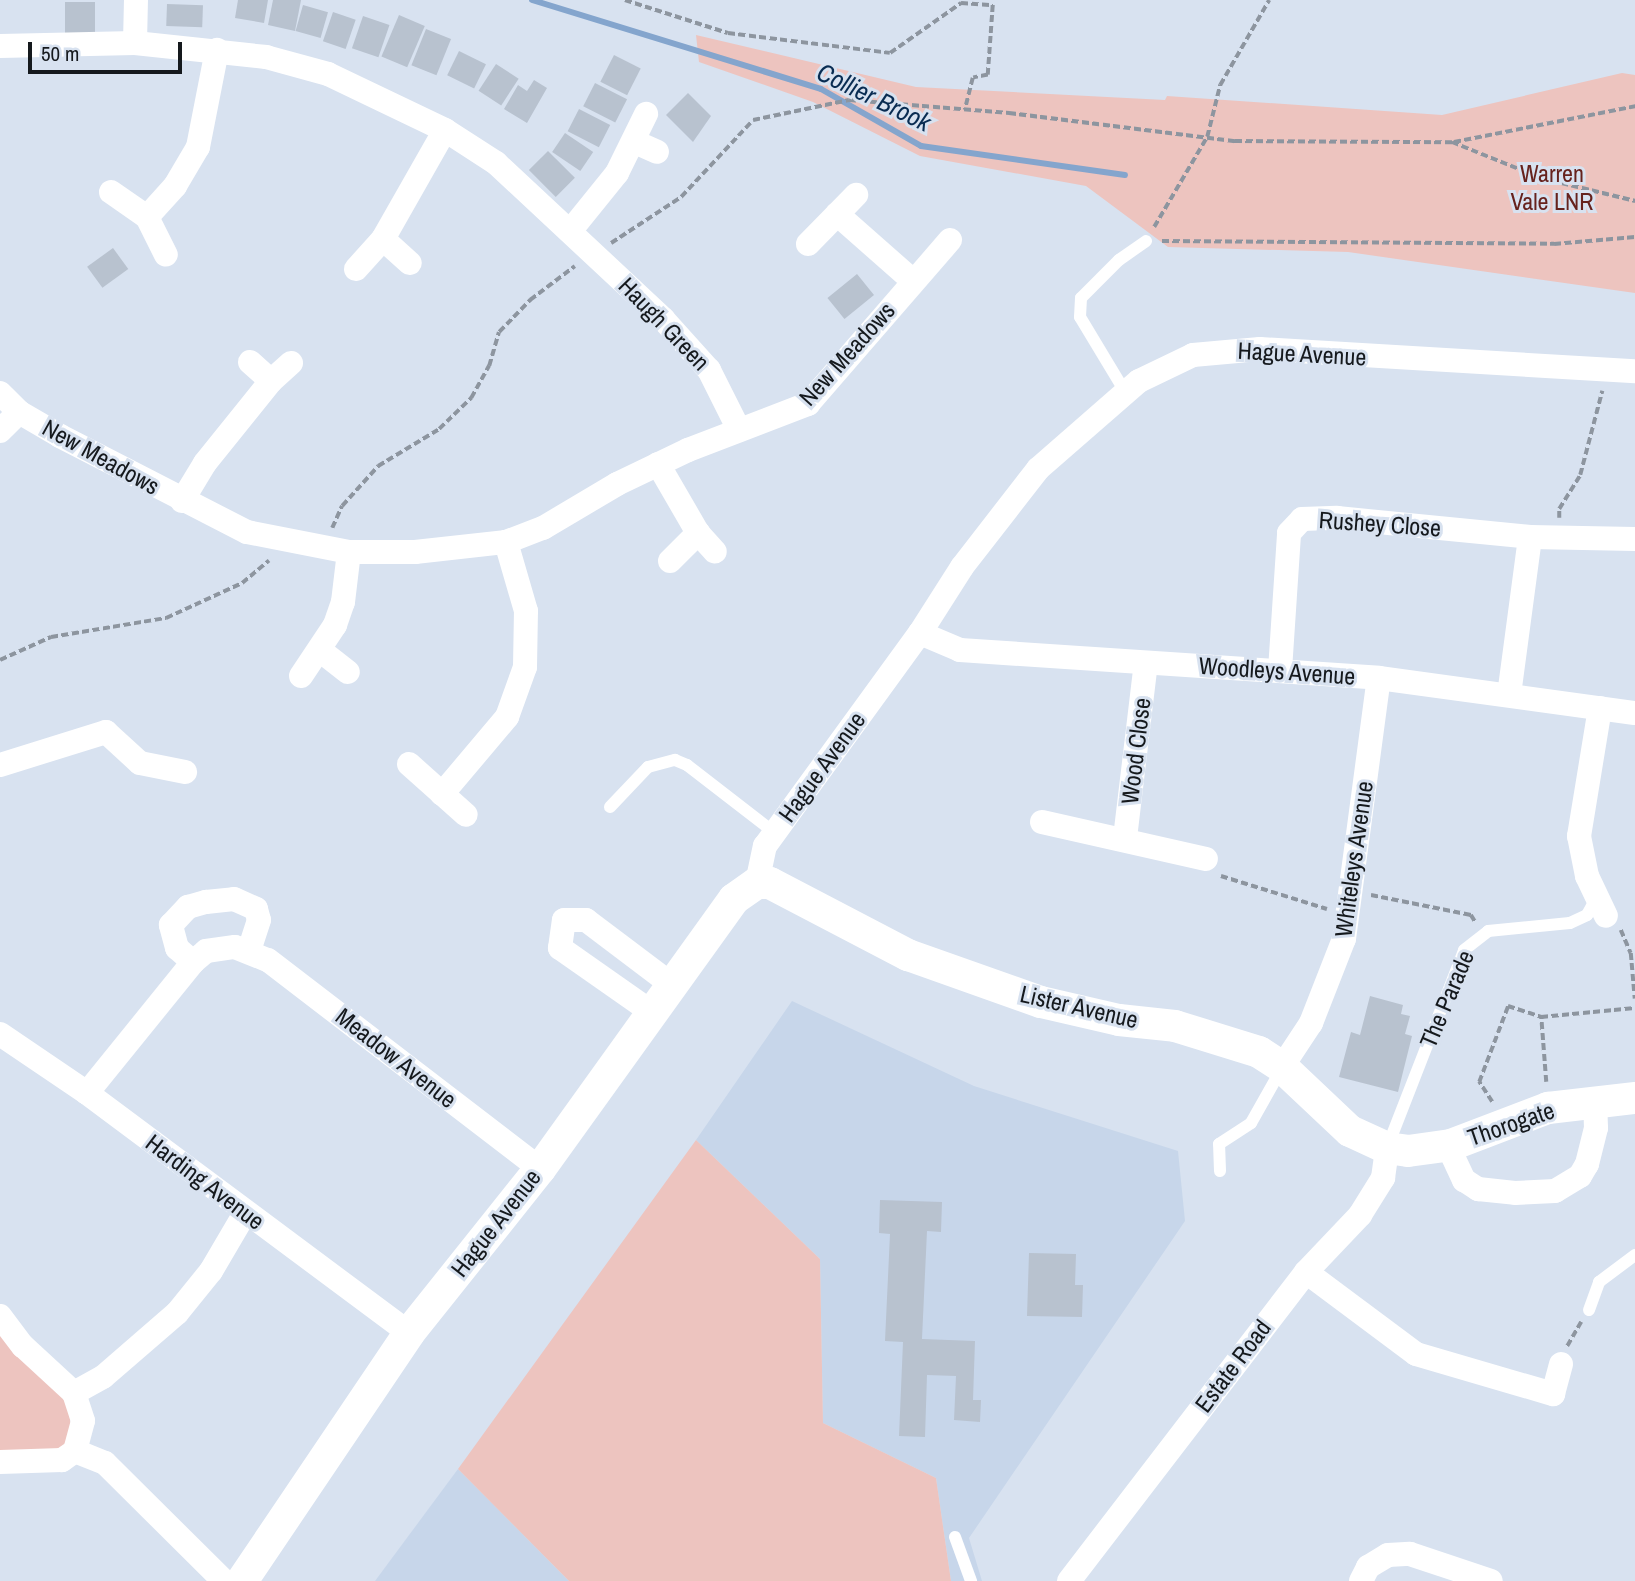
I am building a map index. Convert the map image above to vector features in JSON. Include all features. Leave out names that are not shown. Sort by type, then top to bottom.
[{"type":"street","points":[[135,43],[136,0]]},
{"type":"street","name":"Haugh Green","points":[[0,46],[135,43],[266,57],[328,74],[445,130],[496,163],[595,252],[709,370],[739,430]]},
{"type":"street","points":[[147,217],[174,186],[198,147],[218,50]]},
{"type":"street","points":[[570,230],[646,147],[646,114]]},
{"type":"street","points":[[356,269],[383,239],[445,130]]},
{"type":"street","points":[[111,192],[147,217],[166,256]]},
{"type":"street","points":[[808,244],[856,195]]},
{"type":"street","name":"New Meadows","points":[[837,215],[913,281]]},
{"type":"street","points":[[383,239],[410,263]]},
{"type":"street","name":"New Meadows","points":[[0,393],[19,412],[183,501],[247,532],[306,546],[349,552],[415,552],[506,542],[544,528],[658,464],[739,430],[788,415],[807,404],[950,240]]},
{"type":"street","name":"Hague Avenue","points":[[242,1581],[409,1333],[540,1169],[650,1012],[734,900],[757,883],[760,860],[775,832],[920,634],[962,567],[1038,469],[1124,390],[1193,355],[1260,349],[1606,372],[1635,371]]},
{"type":"street","points":[[250,362],[271,381]]},
{"type":"street","name":"New Meadows","points":[[183,501],[205,463],[271,381],[291,363]]},
{"type":"street","name":"New Meadows","points":[[0,431],[19,412]]},
{"type":"street","points":[[658,464],[698,533],[715,552]]},
{"type":"street","name":"Rushey Close","points":[[1280,670],[1289,533],[1301,519],[1337,518],[1530,537],[1635,539]]},
{"type":"street","points":[[670,561],[698,533]]},
{"type":"street","points":[[1509,695],[1530,537]]},
{"type":"street","points":[[442,794],[507,717],[525,667],[526,611],[506,542]]},
{"type":"street","points":[[301,676],[321,650],[343,602],[349,552]]},
{"type":"street","name":"Woodleys Avenue","points":[[920,634],[960,650],[1379,678],[1635,713]]},
{"type":"street","points":[[321,650],[348,672]]},
{"type":"street","name":"Wood Close","points":[[1125,838],[1146,663]]},
{"type":"street","name":"Whiteleys Avenue","points":[[1282,1068],[1311,1023],[1331,981],[1351,903],[1379,678]]},
{"type":"street","points":[[1600,708],[1579,836],[1582,859],[1601,907]]},
{"type":"street","points":[[0,765],[106,732],[140,762],[185,772]]},
{"type":"street","points":[[409,764],[466,816]]},
{"type":"street","name":"Wood Close","points":[[1042,822],[1125,838],[1206,859]]},
{"type":"street","name":"Lister Avenue","points":[[757,883],[770,883],[908,955],[1017,993],[1119,1020],[1175,1026],[1230,1041],[1282,1068],[1350,1131],[1387,1148]]},
{"type":"street","points":[[193,962],[177,948],[171,925],[188,907],[206,902],[234,899],[256,909],[259,920],[249,951]]},
{"type":"street","points":[[650,1012],[560,948],[564,920],[586,920],[671,984]]},
{"type":"street","name":"Meadow Avenue","points":[[87,1093],[193,962],[220,947],[249,951],[268,960],[540,1169]]},
{"type":"street","name":"Harding Avenue","points":[[0,1034],[87,1093],[409,1333]]},
{"type":"street","name":"Thorogate","points":[[1387,1148],[1408,1152],[1448,1146],[1505,1121],[1548,1108],[1635,1098]]},
{"type":"street","points":[[1448,1146],[1464,1180],[1478,1189],[1515,1194],[1555,1191],[1580,1176],[1587,1164],[1595,1128],[1595,1103]]},
{"type":"street","name":"Estate Road","points":[[1069,1581],[1306,1272],[1360,1215],[1383,1178],[1387,1148]]},
{"type":"street","points":[[74,1393],[103,1377],[177,1313],[211,1271],[245,1213]]},
{"type":"street","points":[[1306,1272],[1416,1354],[1553,1394],[1561,1364]]},
{"type":"street","points":[[0,1316],[31,1354],[74,1393],[83,1421],[75,1451]]},
{"type":"street","points":[[0,1462],[46,1463],[75,1451],[106,1463],[225,1581]]},
{"type":"street","points":[[1361,1581],[1368,1567],[1388,1555],[1409,1554],[1491,1581]]},
{"type":"lane","points":[[1124,390],[1080,317],[1081,299],[1119,260],[1146,241]]},
{"type":"lane","points":[[611,807],[648,767],[675,760],[687,765],[775,832]]},
{"type":"lane","name":"The Parade","points":[[1387,1148],[1464,950],[1483,934],[1570,923],[1601,907]]},
{"type":"lane","points":[[1220,1171],[1219,1144],[1251,1124],[1282,1068]]},
{"type":"lane","points":[[1589,1310],[1599,1282],[1635,1255]]},
{"type":"lane","points":[[955,1537],[971,1581]]},
{"type":"path","points":[[625,0],[728,33],[890,53],[961,3],[993,5],[988,75],[973,78],[965,110]]},
{"type":"path","points":[[1146,241],[1208,137],[1220,85],[1269,0]]},
{"type":"path","points":[[0,660],[51,636],[166,618],[242,583],[268,561],[328,538],[342,506],[378,466],[439,429],[471,398],[489,366],[499,332],[530,300],[595,252],[681,197],[753,120],[849,100],[1208,137],[1451,142],[1635,106]]},
{"type":"path","points":[[1451,142],[1541,178],[1635,201]]},
{"type":"path","points":[[1146,241],[1554,244],[1635,237]]},
{"type":"path","points":[[1558,537],[1559,509],[1580,475],[1606,372]]},
{"type":"path","points":[[1206,859],[1226,880],[1351,903],[1471,915],[1483,934]]},
{"type":"path","points":[[1601,907],[1618,923],[1631,953],[1635,999]]},
{"type":"path","points":[[1505,1121],[1479,1082],[1508,1006],[1541,1017],[1635,1009]]},
{"type":"path","points":[[1541,1017],[1548,1108]]},
{"type":"path","points":[[1561,1364],[1570,1338],[1589,1310]]},
{"type":"shaded area","points":[[792,1001],[974,1086],[1178,1151],[1185,1221],[969,1538],[982,1581],[951,1581],[936,1478],[823,1423],[820,1259],[696,1140]]},
{"type":"shaded area","points":[[458,1469],[569,1581],[375,1581]]},
{"type":"green space","name":"Warren Vale LNR","points":[[696,35],[916,87],[1165,100],[1167,96],[1442,115],[1622,73],[1635,75],[1635,293],[1348,252],[1168,247],[1086,186],[920,156],[813,102],[699,62]]},
{"type":"green space","points":[[696,1140],[820,1259],[823,1423],[936,1478],[951,1581],[569,1581],[458,1469]]},
{"type":"green space","points":[[0,1316],[64,1381],[75,1451],[0,1462]]},
{"type":"building","points":[[238,0],[268,0],[264,23],[235,18]]},
{"type":"building","points":[[273,0],[301,0],[295,31],[268,25]]},
{"type":"building","points":[[65,2],[95,2],[95,33],[65,33]]},
{"type":"building","points":[[167,4],[203,5],[202,27],[166,26]]},
{"type":"building","points":[[303,5],[328,12],[321,38],[296,31]]},
{"type":"building","points":[[333,12],[356,20],[346,49],[323,41]]},
{"type":"building","points":[[399,15],[425,26],[407,67],[381,56]]},
{"type":"building","points":[[363,16],[389,25],[378,57],[352,48]]},
{"type":"building","points":[[426,29],[451,39],[436,75],[411,65]]},
{"type":"building","points":[[459,51],[486,64],[474,88],[447,75]]},
{"type":"building","points":[[614,55],[641,69],[627,95],[600,82]]},
{"type":"building","points":[[496,64],[519,79],[501,106],[479,91]]},
{"type":"building","points":[[534,80],[547,88],[527,123],[504,109],[518,85],[527,91]]},
{"type":"building","points":[[595,83],[627,99],[615,123],[583,106]]},
{"type":"building","points":[[688,93],[711,116],[693,142],[666,115]]},
{"type":"building","points":[[579,109],[610,125],[599,147],[568,131]]},
{"type":"building","points":[[565,133],[593,152],[580,171],[552,152]]},
{"type":"building","points":[[548,151],[575,178],[556,197],[529,170]]},
{"type":"building","points":[[113,248],[128,269],[102,288],[87,267]]},
{"type":"building","points":[[857,274],[874,295],[844,319],[827,298]]},
{"type":"building","points":[[1370,996],[1403,1005],[1401,1014],[1410,1016],[1405,1034],[1412,1036],[1398,1092],[1339,1077],[1351,1032],[1360,1035]]},
{"type":"building","points":[[880,1200],[942,1202],[941,1232],[927,1231],[922,1339],[975,1341],[973,1400],[981,1400],[980,1422],[954,1420],[956,1376],[927,1375],[925,1437],[899,1436],[903,1342],[885,1341],[890,1234],[879,1233]]},
{"type":"building","points":[[1029,1253],[1076,1254],[1075,1285],[1083,1285],[1082,1317],[1027,1316]]},
{"type":"waterway","name":"Collier Brook","points":[[532,0],[821,89],[921,146],[1125,175]]}]
